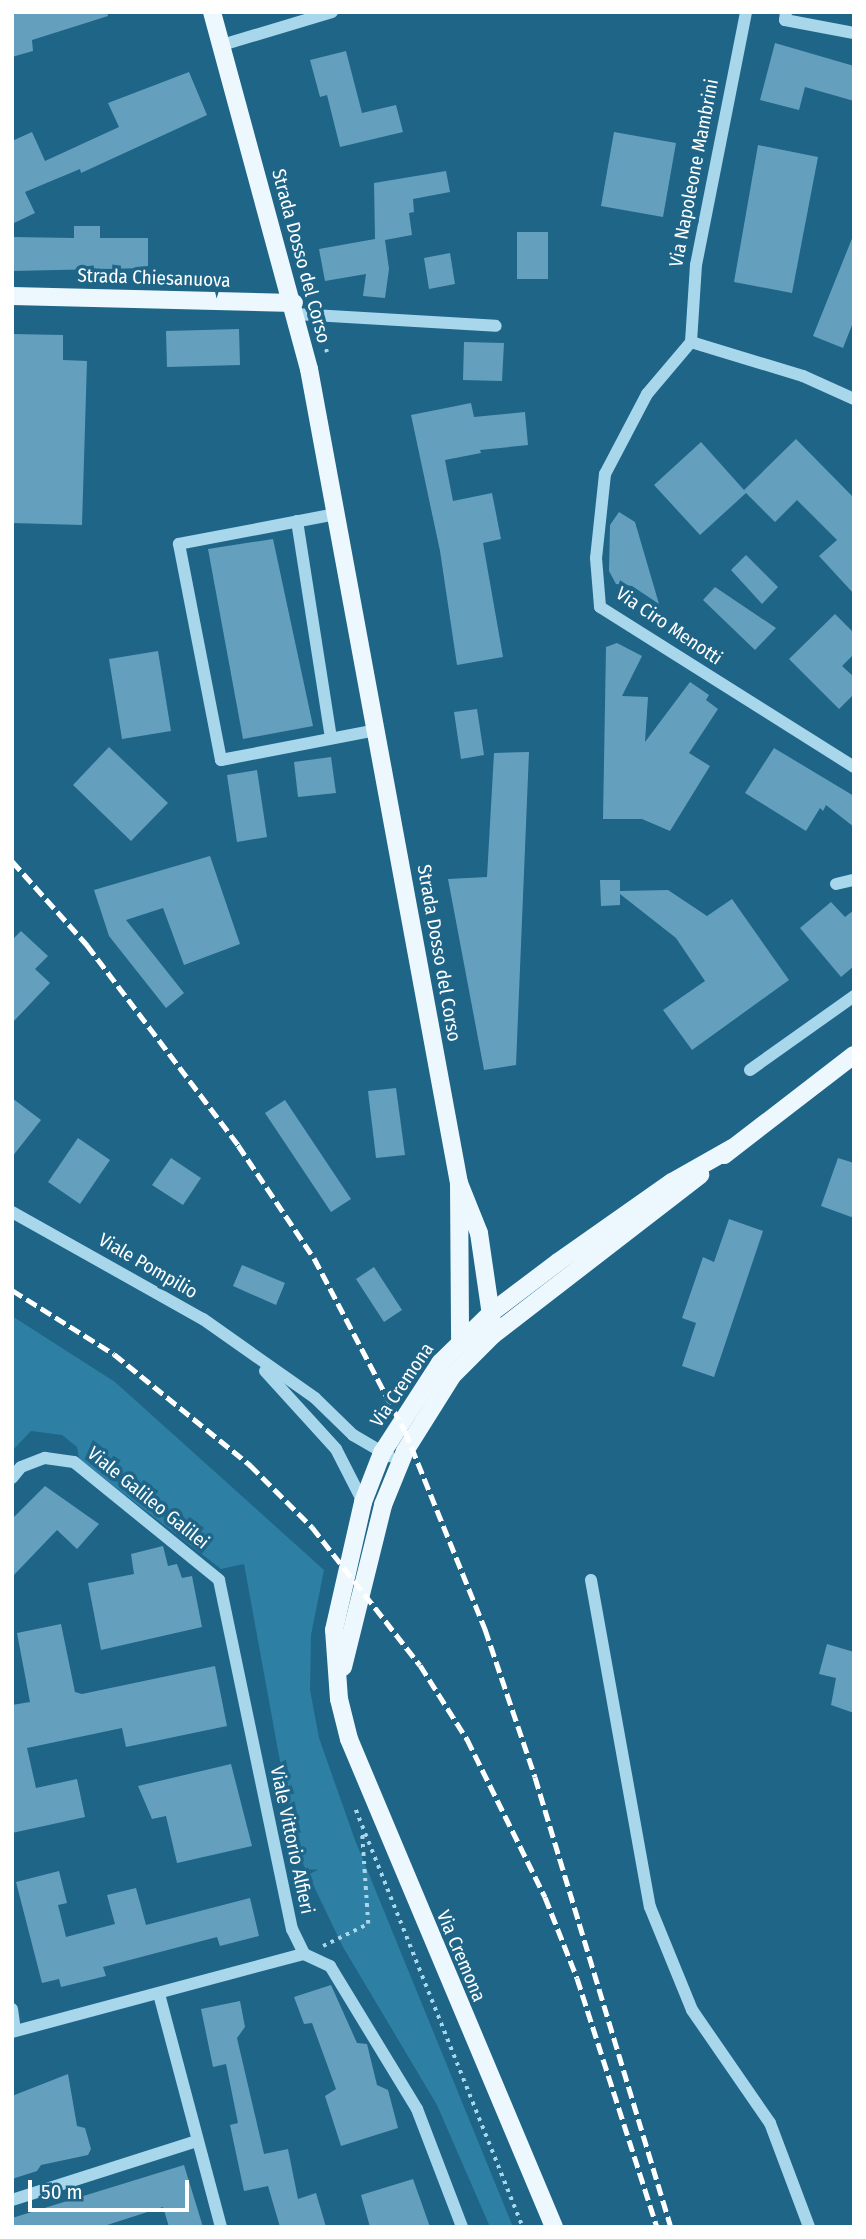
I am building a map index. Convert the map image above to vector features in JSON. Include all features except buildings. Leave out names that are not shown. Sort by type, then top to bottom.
[{"type":"main road","name":"Strada Dosso del Corso","points":[[212,12],[295,309],[377,730],[459,1183],[460,1339]]},
{"type":"main road","name":"Strada Chiesanuova","points":[[12,296],[295,309]]},
{"type":"main road","name":"Via Cremona","points":[[554,2227],[362,1774],[339,1699],[341,1632],[352,1544],[363,1502],[382,1453],[446,1370],[854,1055]]},
{"type":"main road","name":"Via Cremona","points":[[341,1632],[402,1456],[460,1339],[558,1262],[672,1182],[732,1148]]},
{"type":"main road","name":"Strada Dosso del Corso","points":[[459,1183],[475,1215],[492,1312],[493,1335]]},
{"type":"street","points":[[222,45],[332,12]]},
{"type":"street","name":"Via Napoleone Mambrini","points":[[691,342],[696,265],[746,12]]},
{"type":"street","points":[[786,12],[785,20],[854,33]]},
{"type":"street","points":[[295,309],[496,326]]},
{"type":"street","points":[[691,342],[803,376],[854,399]]},
{"type":"street","name":"Via Ciro Menotti","points":[[691,342],[647,394],[605,474],[596,558],[600,607],[854,767]]},
{"type":"street","points":[[336,514],[179,544],[221,760],[377,730]]},
{"type":"street","points":[[297,521],[331,738]]},
{"type":"street","points":[[836,884],[854,880]]},
{"type":"street","points":[[750,1070],[854,996]]},
{"type":"street","name":"Viale Pompilio","points":[[12,1212],[203,1320],[258,1362],[315,1398],[353,1435],[382,1453],[402,1456]]},
{"type":"street","name":"Viale Pompilio","points":[[258,1362],[286,1398],[336,1449],[363,1502]]},
{"type":"street","name":"Viale Galileo Galilei","points":[[12,1478],[22,1467],[45,1458],[74,1462],[219,1580]]},
{"type":"street","name":"Viale Vittorio Alfieri","points":[[219,1580],[284,1901],[303,1955]]},
{"type":"street","points":[[591,1580],[650,1907],[692,2010],[770,2123],[808,2227]]},
{"type":"street","points":[[12,2009],[13,2031],[303,1955],[330,1966],[417,2109],[462,2227]]},
{"type":"street","points":[[159,1994],[221,2227]]},
{"type":"street","points":[[12,2200],[197,2141]]},
{"type":"path","points":[[303,1955],[368,1924],[362,1829]]},
{"type":"shaded area","points":[[12,1316],[115,1382],[324,1570],[311,1635],[310,1690],[319,1738],[355,1840],[513,2227],[490,2227],[437,2105],[343,1947],[296,1849],[244,1564],[221,1569],[79,1459],[77,1447],[62,1435],[31,1431],[12,1451]]},
{"type":"railway","points":[[12,861],[87,945],[238,1145],[314,1258],[405,1431],[485,1629],[535,1777],[671,2227]]},
{"type":"railway","points":[[12,1290],[114,1354],[250,1465],[312,1527],[420,1665],[467,1739],[545,1897],[577,1978],[657,2227]]}]
